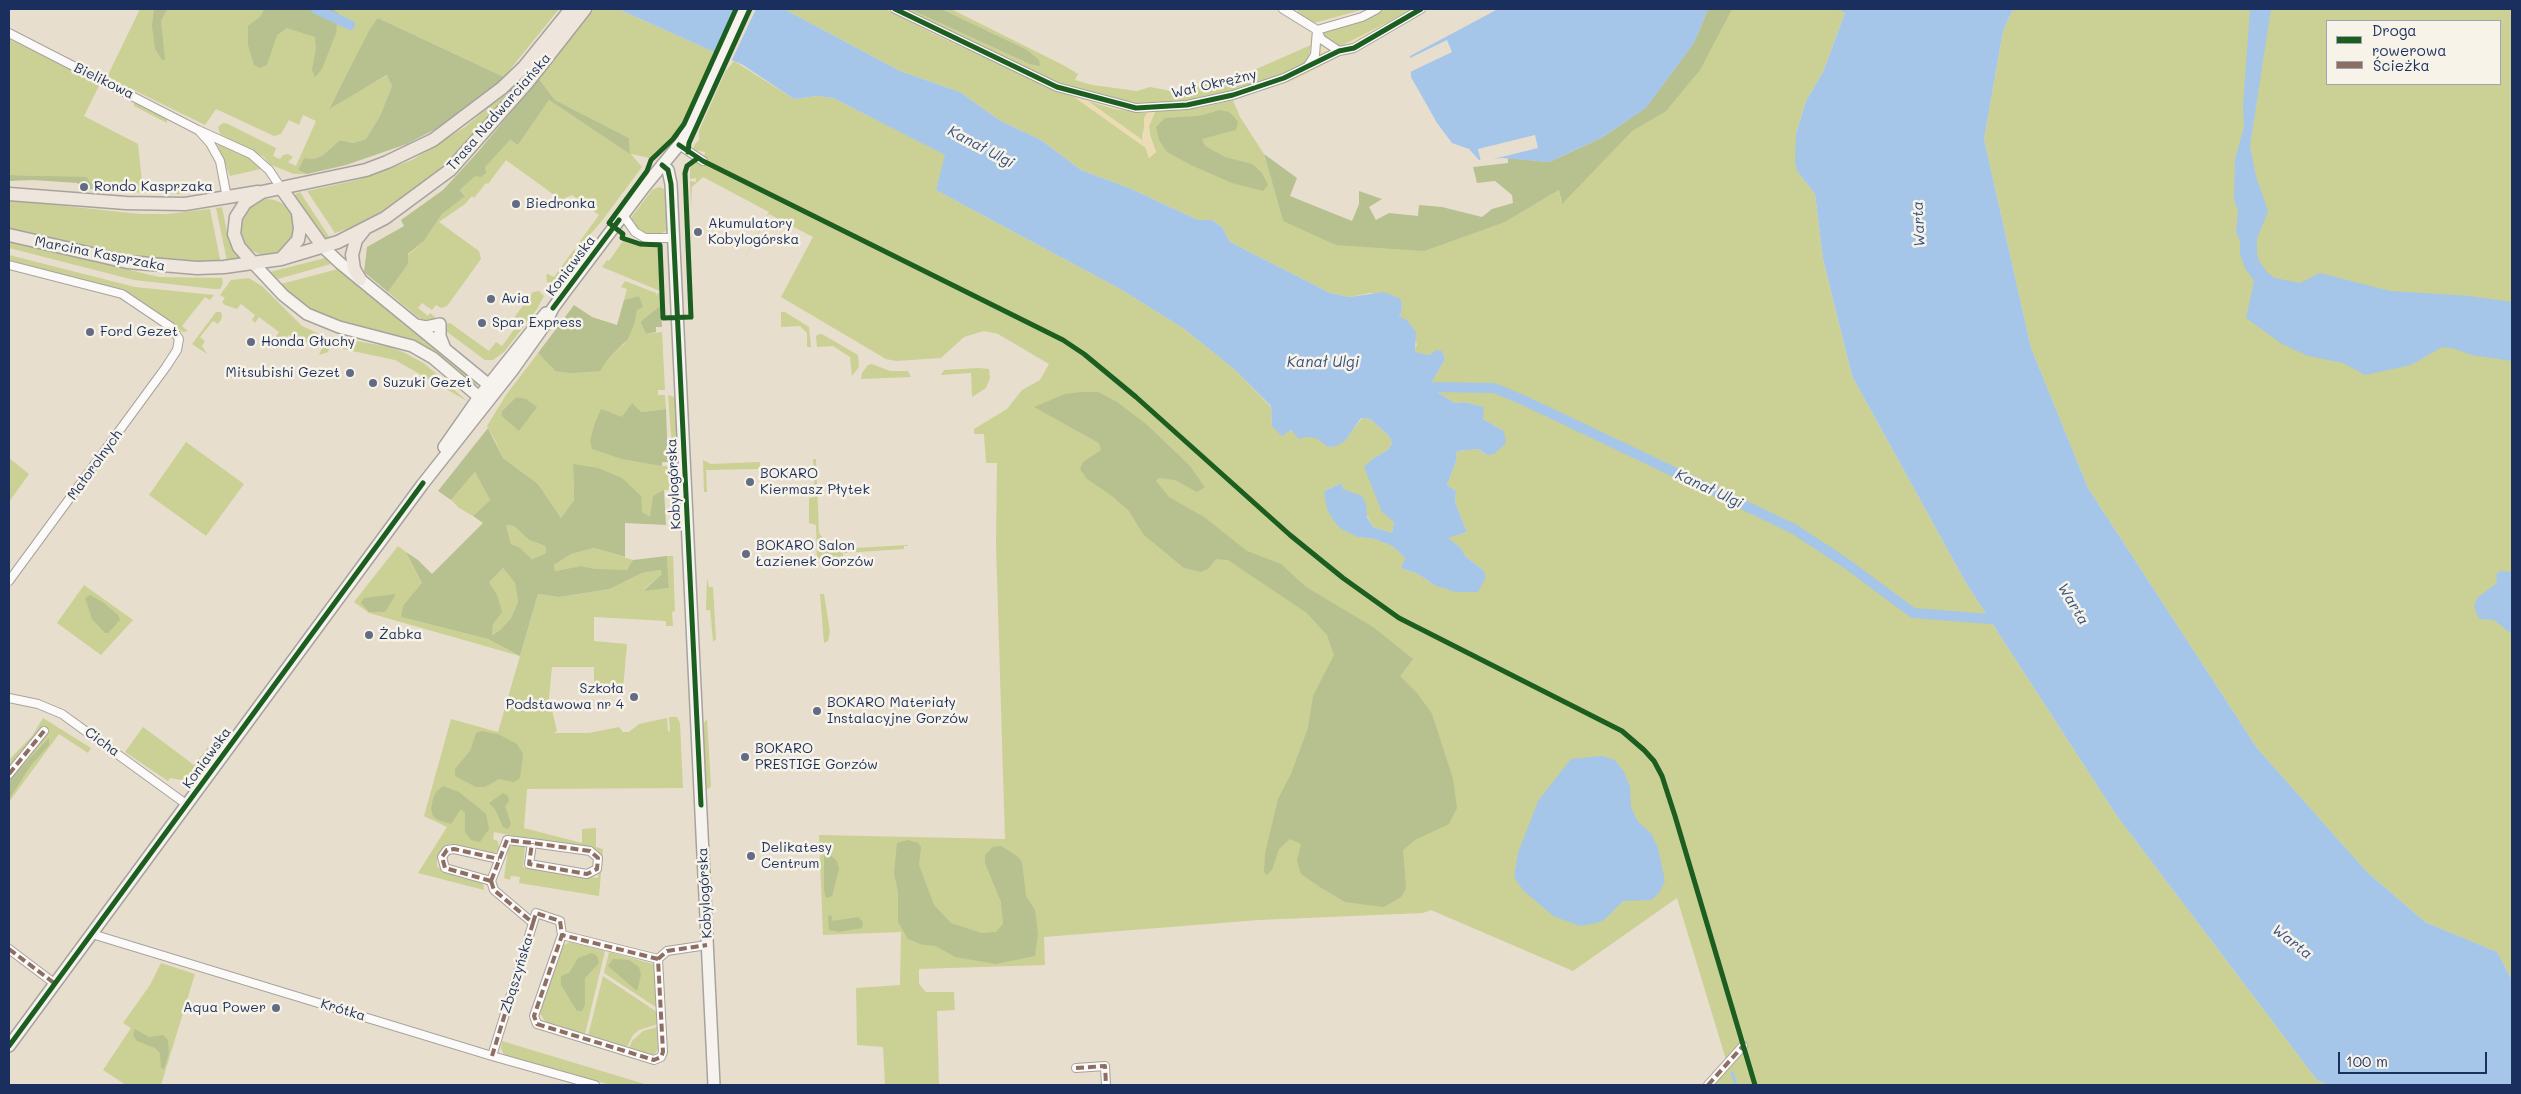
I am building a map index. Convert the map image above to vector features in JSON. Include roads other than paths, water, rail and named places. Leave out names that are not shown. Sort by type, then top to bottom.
[{"type":"main road","name":"Trasa Nadwarciańska","points":[[281,259],[323,247],[366,228],[407,204],[450,170],[486,131],[571,9]]},
{"type":"main road","name":"Trasa Nadwarciańska","points":[[281,188],[366,170],[417,149],[467,116],[529,70],[585,9]]},
{"type":"main road","name":"Koniawska","points":[[423,483],[434,461],[489,385],[538,322],[553,308],[679,145],[686,134],[744,9]]},
{"type":"main road","name":"Kobylogórska","points":[[662,165],[668,170],[671,180],[714,1085]]},
{"type":"main road","points":[[9,194],[158,204],[185,204],[281,188],[323,247],[489,385],[493,396],[480,397],[432,358],[412,346],[391,338],[339,327],[307,314],[287,299],[239,247],[234,234],[227,198]]},
{"type":"main road","points":[[234,234],[234,224],[238,211],[245,203],[262,192]]},
{"type":"main road","points":[[254,264],[281,259],[291,250],[298,240],[300,223],[297,210]]},
{"type":"main road","points":[[360,279],[352,261],[352,255],[356,240],[366,228]]},
{"type":"main road","name":"Marcina Kasprzaka","points":[[9,235],[127,262],[172,267],[224,267],[254,264]]},
{"type":"main road","name":"Koniawska","points":[[9,1046],[54,982],[92,934],[423,483],[493,396],[544,326],[553,308]]},
{"type":"main road","points":[[412,322],[426,328],[440,324],[441,341],[452,355]]},
{"type":"street","name":"Wał Okrężny","points":[[895,9],[1057,87],[1136,108],[1187,105],[1233,95],[1284,78],[1339,51],[1354,48],[1421,9]]},
{"type":"street","points":[[1283,9],[1317,30],[1321,40],[1339,51]]},
{"type":"street","points":[[1317,30],[1362,17],[1377,9]]},
{"type":"street","points":[[1308,66],[1315,55],[1317,30]]},
{"type":"street","name":"Bielikowa","points":[[9,33],[198,130],[217,137],[256,157],[269,170],[281,188]]},
{"type":"street","name":"Bielikowa","points":[[198,130],[208,141],[220,161],[227,198]]},
{"type":"street","points":[[679,145],[703,161]]},
{"type":"street","points":[[623,215],[635,232],[645,238],[674,238]]},
{"type":"street","name":"Marcina Kasprzaka","points":[[9,265],[122,294],[171,327],[179,339],[178,346]]},
{"type":"street","name":"Małorolnych","points":[[9,581],[122,428],[178,346]]},
{"type":"street","name":"Cicha","points":[[9,698],[38,704],[62,714],[186,804]]},
{"type":"street","points":[[9,774],[44,731]]},
{"type":"street","points":[[499,859],[454,849],[446,850],[442,857],[445,868],[491,881],[507,840],[532,843],[590,851],[598,858],[597,869],[587,874],[529,864],[532,843]]},
{"type":"street","name":"Zbąszyńska","points":[[491,881],[494,890],[533,923],[492,1056]]},
{"type":"street","points":[[533,923],[536,914],[560,921],[562,935],[534,1016],[537,1024],[658,1060],[663,1052],[658,959]]},
{"type":"street","name":"Krótka","points":[[92,934],[492,1056],[595,1085]]},
{"type":"street","points":[[562,935],[658,959]]},
{"type":"street","points":[[658,959],[668,951],[707,945]]},
{"type":"street","points":[[9,949],[54,982]]},
{"type":"street","points":[[1708,1085],[1743,1046]]},
{"type":"street","points":[[1076,1068],[1105,1066],[1106,1085]]},
{"type":"water","name":"Kanał Ulgi","points":[[618,9],[784,9],[900,71],[960,92],[999,120],[1041,140],[1081,170],[1129,188],[1198,220],[1212,220],[1222,227],[1230,242],[1330,293],[1349,297],[1384,292],[1401,299],[1402,311],[1399,316],[1407,320],[1416,332],[1415,352],[1430,355],[1436,350],[1442,351],[1445,359],[1429,387],[1455,403],[1464,402],[1484,407],[1483,419],[1504,431],[1506,443],[1494,454],[1487,455],[1478,449],[1457,451],[1456,461],[1447,485],[1456,491],[1455,502],[1467,532],[1448,538],[1460,547],[1466,557],[1483,570],[1486,577],[1478,592],[1455,592],[1434,585],[1418,574],[1401,568],[1405,558],[1394,547],[1375,539],[1358,537],[1341,529],[1333,520],[1327,509],[1324,491],[1342,483],[1343,489],[1362,496],[1366,504],[1367,517],[1373,527],[1392,533],[1394,522],[1382,512],[1364,467],[1374,458],[1388,450],[1392,443],[1389,436],[1370,419],[1361,418],[1345,441],[1336,446],[1328,447],[1316,438],[1306,437],[1299,439],[1291,430],[1282,436],[1272,426],[1271,406],[1234,369],[1183,328],[1122,290],[936,190],[945,155],[833,98],[818,96],[794,99],[743,65]]},
{"type":"water","points":[[1498,9],[1708,9],[1694,43],[1646,108],[1601,138],[1549,162],[1502,158],[1479,160],[1469,149],[1452,143],[1437,123],[1411,77],[1410,56]]},
{"type":"water","name":"Warta","points":[[1838,9],[2013,9],[2003,31],[1984,139],[2031,348],[2088,488],[2257,748],[2366,871],[2425,922],[2497,952],[2512,980],[2512,1085],[2329,1085],[2317,1080],[2117,816],[1966,583],[1852,376],[1823,259],[1815,194],[1797,171],[1795,162],[1796,134],[1806,101],[1823,72],[1845,13]]},
{"type":"water","points":[[2250,9],[2271,9],[2250,146],[2256,176],[2268,211],[2257,239],[2259,261],[2268,273],[2275,278],[2300,283],[2320,273],[2390,291],[2469,296],[2512,302],[2512,361],[2471,355],[2456,349],[2442,347],[2411,365],[2365,375],[2343,363],[2308,356],[2282,344],[2246,318],[2254,281],[2245,268],[2240,254],[2240,241],[2236,232],[2238,211],[2234,199],[2235,159],[2244,127],[2243,105]]},
{"type":"water","points":[[2500,571],[2512,572],[2512,633],[2494,620],[2479,619],[2474,606],[2477,598],[2497,583],[2496,575]]},
{"type":"water","points":[[1602,756],[1615,760],[1624,772],[1630,787],[1631,807],[1638,822],[1651,833],[1658,848],[1665,881],[1659,893],[1651,900],[1623,901],[1604,920],[1580,926],[1553,916],[1523,890],[1514,877],[1518,853],[1538,801],[1571,759]]},
{"type":"waterway","points":[[316,9],[350,25]]},
{"type":"waterway","name":"Kanał Ulgi","points":[[1418,381],[1429,387],[1494,388],[1523,400],[1794,529],[1847,564],[1913,613],[2003,620]]},
{"type":"waterway","points":[[1732,1073],[1736,1085]]},
{"type":"place","name":"Rondo Kasprzaka","points":[[84,187]]},
{"type":"place","name":"Biedronka","points":[[516,204]]},
{"type":"place","name":"Akumulatory Kobylogórska","points":[[698,232]]},
{"type":"place","name":"Avia","points":[[491,299]]},
{"type":"place","name":"Spar Express","points":[[482,323]]},
{"type":"place","name":"Ford Gezet","points":[[90,332]]},
{"type":"place","name":"Honda Głuchy","points":[[251,342]]},
{"type":"place","name":"Mitsubishi Gezet","points":[[350,373]]},
{"type":"place","name":"Suzuki Gezet","points":[[373,383]]},
{"type":"place","name":"BOKARO Kiermasz Płytek","points":[[750,482]]},
{"type":"place","name":"BOKARO Salon Łazienek Gorzów","points":[[746,554]]},
{"type":"place","name":"Żabka","points":[[369,635]]},
{"type":"place","name":"Szkoła Podstawowa nr 4","points":[[634,697]]},
{"type":"place","name":"BOKARO Materiały Instalacyjne Gorzów","points":[[817,711]]},
{"type":"place","name":"BOKARO PRESTIGE Gorzów","points":[[745,757]]},
{"type":"place","name":"Delikatesy Centrum","points":[[751,856]]},
{"type":"place","name":"Aqua Power","points":[[276,1008]]}]
